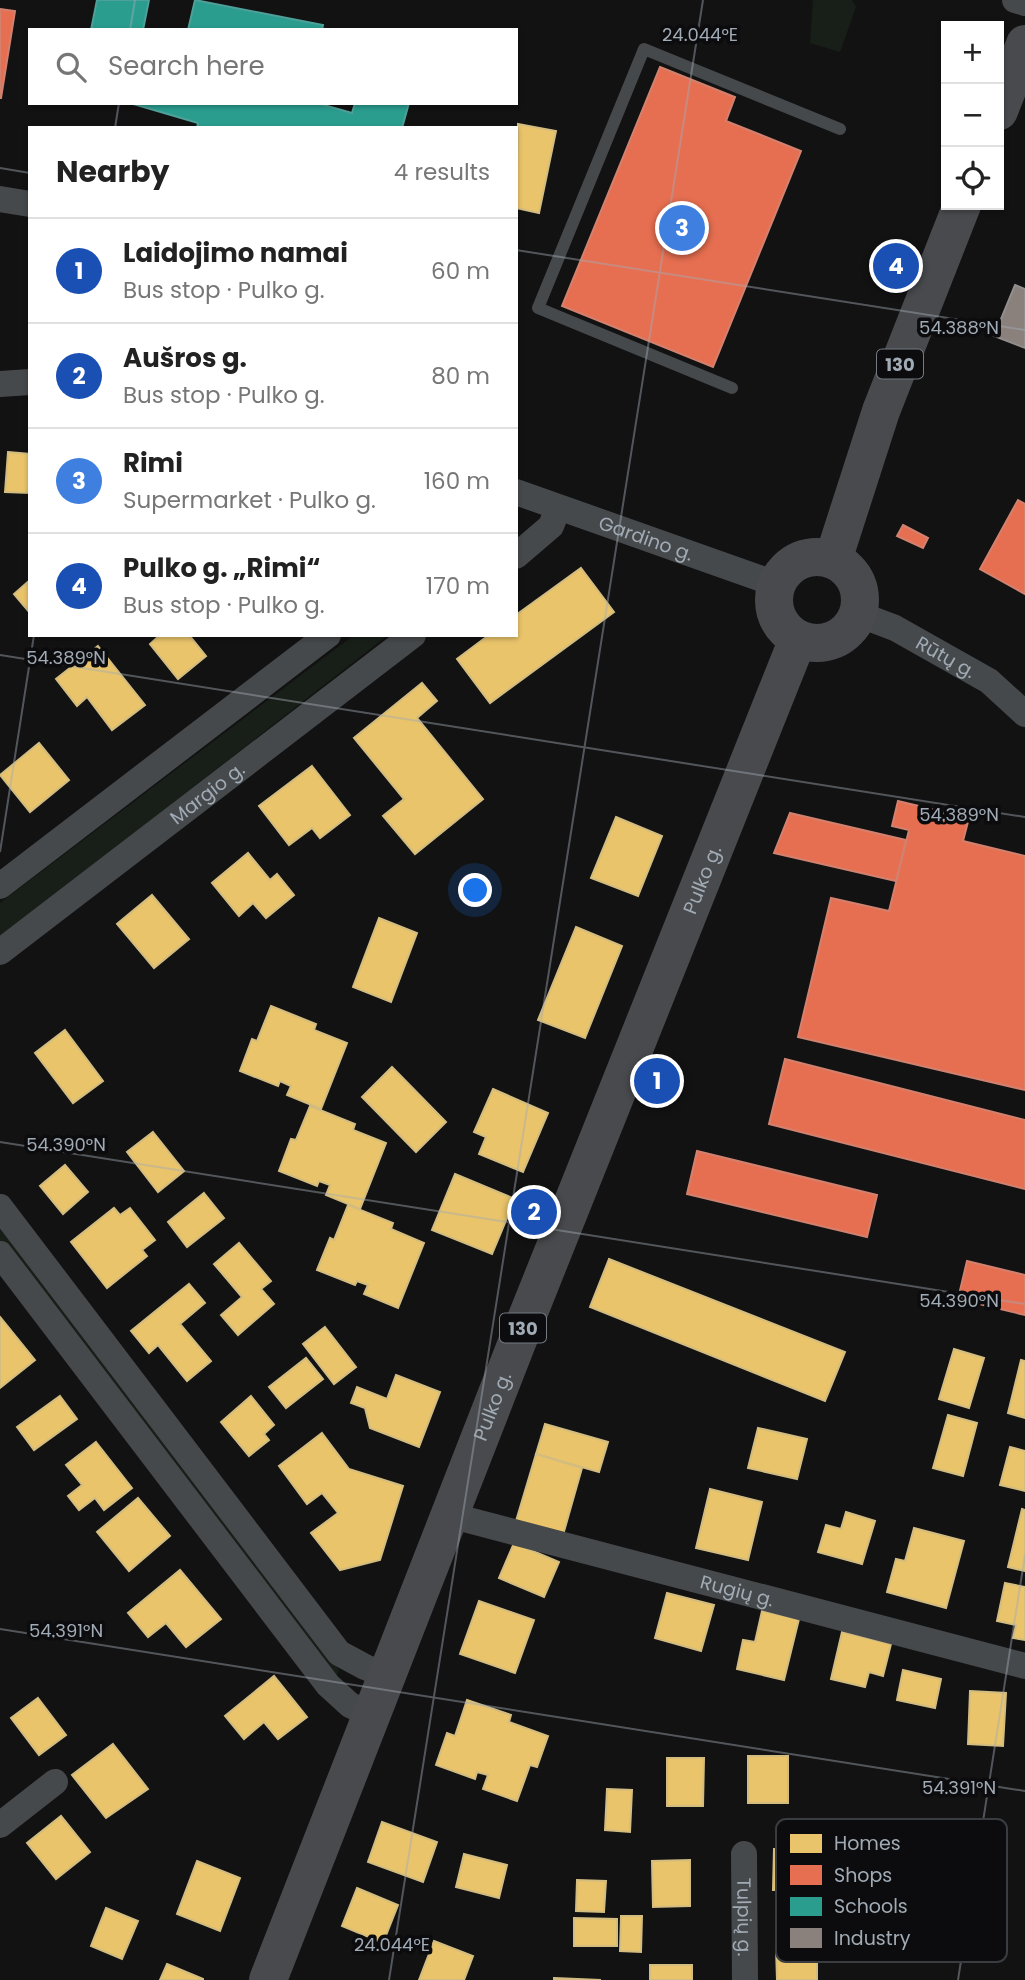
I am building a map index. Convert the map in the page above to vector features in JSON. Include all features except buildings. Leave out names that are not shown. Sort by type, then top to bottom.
[{"type":"main road","points":[[1004,98],[1025,44]]},
{"type":"main road","name":"130","points":[[833,560],[881,411],[960,210]]},
{"type":"main road","points":[[820,556],[833,560],[845,567],[859,588],[858,614],[851,627],[840,637],[827,642],[812,643],[798,639],[787,632],[779,622],[773,597],[776,584],[783,572],[793,563],[820,556]]},
{"type":"main road","name":"Pulko g.","points":[[268,1980],[449,1515],[798,639]]},
{"type":"street","points":[[1015,0],[1025,3]]},
{"type":"street","points":[[0,199],[28,204]]},
{"type":"street","points":[[0,384],[28,382]]},
{"type":"street","name":"Gardino g.","points":[[518,493],[776,584]]},
{"type":"street","points":[[518,554],[551,526],[558,508]]},
{"type":"street","name":"Rūtų g.","points":[[858,614],[894,628],[989,681],[1025,714]]},
{"type":"street","points":[[0,886],[324,637]]},
{"type":"street","name":"Margio g.","points":[[0,953],[410,637]]},
{"type":"street","points":[[0,1207],[339,1653],[387,1676]]},
{"type":"street","points":[[0,1254],[328,1685],[350,1705],[371,1715]]},
{"type":"street","name":"Rugių g.","points":[[449,1515],[1025,1666]]},
{"type":"street","points":[[0,1825],[55,1782]]},
{"type":"street","name":"Tulpių g.","points":[[744,1853],[745,1980]]},
{"type":"lane","points":[[732,388],[538,308],[644,49],[840,129]]},
{"type":"shaded area","points":[[813,0],[852,0],[856,7],[840,52],[810,43]]},
{"type":"shaded area","points":[[351,637],[385,637],[0,938],[0,903]]},
{"type":"shaded area","points":[[0,1223],[339,1670],[337,1675],[331,1676],[0,1241]]},
{"type":"place","name":"Rimi","points":[[682,228]]},
{"type":"place","name":"Pulko g. „Rimi“","points":[[896,266]]},
{"type":"place","name":"Laidojimo namai","points":[[657,1081]]},
{"type":"place","name":"Aušros g.","points":[[534,1212]]}]
